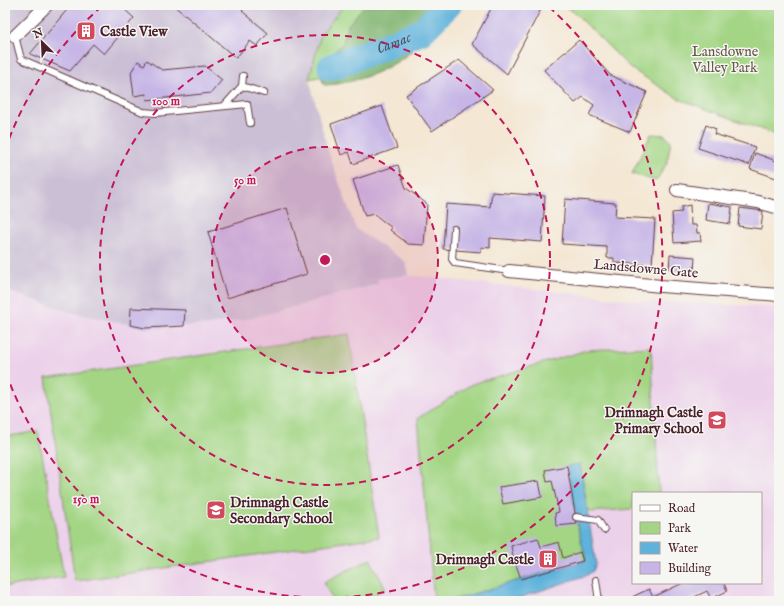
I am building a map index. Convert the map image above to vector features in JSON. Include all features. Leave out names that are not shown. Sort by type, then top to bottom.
[{"type":"street","points":[[15,36],[47,5]]},
{"type":"street","points":[[677,190],[758,202],[779,208]]},
{"type":"street","name":"Landsdowne Gate","points":[[510,271],[660,286],[779,295]]},
{"type":"lane","points":[[15,36],[21,59],[143,112],[155,113],[247,104],[250,123]]},
{"type":"lane","points":[[225,105],[242,86],[243,76]]},
{"type":"lane","points":[[242,86],[264,93]]},
{"type":"lane","points":[[454,229],[452,260],[455,263],[510,271]]},
{"type":"lane","points":[[576,517],[598,520],[604,530]]},
{"type":"lane","points":[[596,580],[599,601]]},
{"type":"shaded area","points":[[5,5],[344,5],[321,34],[309,79],[329,154],[356,229],[406,262],[408,275],[377,279],[378,284],[252,318],[207,325],[145,328],[66,311],[5,290]]},
{"type":"shaded area","name":"Drimnagh Castle Secondary School","points":[[408,275],[650,302],[779,307],[779,601],[510,601],[587,575],[593,571],[588,512],[632,509],[632,584],[762,584],[762,492],[659,492],[651,347],[418,418],[434,601],[5,601],[5,290],[66,311],[145,328],[207,325],[252,318],[378,284],[376,279]]},
{"type":"green space","points":[[344,5],[464,5],[450,21],[381,64],[309,79],[321,34]]},
{"type":"green space","points":[[365,5],[432,5],[434,23],[424,39],[413,50],[390,66],[364,77],[337,84],[324,85],[321,77],[326,61],[343,43],[348,25]]},
{"type":"green space","name":"Lansdowne Valley Park","points":[[562,5],[779,5],[779,136],[679,99],[630,68],[575,13]]},
{"type":"green space","points":[[651,134],[664,135],[671,141],[667,163],[656,181],[632,174]]},
{"type":"green space","points":[[349,334],[379,537],[75,581],[46,378]]},
{"type":"green space","points":[[651,347],[659,492],[632,492],[632,509],[588,512],[580,465],[577,524],[586,560],[450,601],[434,601],[418,418],[472,384],[587,350]]},
{"type":"green space","points":[[38,431],[64,577],[5,587],[5,437]]},
{"type":"green space","points":[[370,559],[386,589],[362,601],[333,601],[324,582]]},
{"type":"water","points":[[580,464],[596,564],[593,571],[587,575],[510,601],[450,601],[586,560],[577,524],[567,466]]},
{"type":"building","name":"Castle View","points":[[71,5],[126,5],[123,8],[134,18],[104,54],[93,44],[70,71],[30,54]]},
{"type":"building","name":"Castle View","points":[[173,5],[244,5],[246,7],[242,11],[268,33],[257,46],[250,41],[236,58]]},
{"type":"building","points":[[493,5],[534,5],[541,9],[507,74],[472,44]]},
{"type":"building","points":[[579,40],[610,75],[647,92],[630,132],[589,115],[594,105],[583,97],[575,103],[544,70]]},
{"type":"building","points":[[147,60],[162,70],[205,66],[222,80],[211,93],[147,100],[146,94],[134,96],[131,72],[138,61],[144,65]]},
{"type":"building","points":[[459,60],[493,90],[432,131],[406,95]]},
{"type":"building","points":[[382,106],[397,148],[353,164],[349,152],[341,155],[331,124]]},
{"type":"building","points":[[706,125],[716,129],[714,134],[755,147],[749,165],[698,148]]},
{"type":"building","points":[[755,153],[779,162],[779,179],[750,169]]},
{"type":"building","points":[[398,165],[406,188],[427,204],[424,245],[408,244],[390,230],[392,228],[374,214],[365,216],[353,180]]},
{"type":"building","points":[[492,192],[545,196],[542,242],[490,238],[490,248],[481,247],[481,252],[443,249],[446,204],[490,207]]},
{"type":"building","points":[[565,199],[616,203],[615,217],[655,219],[652,265],[614,263],[614,258],[607,258],[607,247],[562,244]]},
{"type":"building","points":[[708,203],[732,207],[730,224],[706,220]]},
{"type":"building","points":[[690,205],[691,225],[696,225],[697,233],[700,233],[701,241],[674,243],[672,213],[682,212],[681,207]]},
{"type":"building","points":[[287,208],[307,274],[227,298],[208,232]]},
{"type":"building","points":[[740,208],[763,211],[761,229],[738,226]]},
{"type":"building","points":[[670,255],[695,257],[694,271],[669,269]]},
{"type":"building","points":[[131,308],[185,310],[184,326],[145,328],[130,325]]},
{"type":"building","name":"Drimnagh Castle","points":[[567,466],[577,524],[556,526],[555,513],[559,512],[552,481],[547,482],[545,470]]},
{"type":"building","points":[[539,481],[542,497],[503,504],[499,487]]},
{"type":"building","name":"Drimnagh Castle","points":[[538,538],[541,547],[559,542],[563,558],[580,552],[583,561],[521,579],[511,546]]},
{"type":"building","points":[[681,584],[724,584],[727,591],[711,599],[707,591],[686,601],[634,601],[632,597],[649,589],[653,597]]},
{"type":"waterway","name":"Camac","points":[[331,67],[421,32],[448,5]]},
{"type":"place","name":"Castle View","points":[[86,31]]},
{"type":"place","name":"Drimnagh Castle Primary School","points":[[717,420]]},
{"type":"place","name":"Drimnagh Castle Secondary School","points":[[216,510]]},
{"type":"place","name":"Drimnagh Castle","points":[[548,559]]}]
